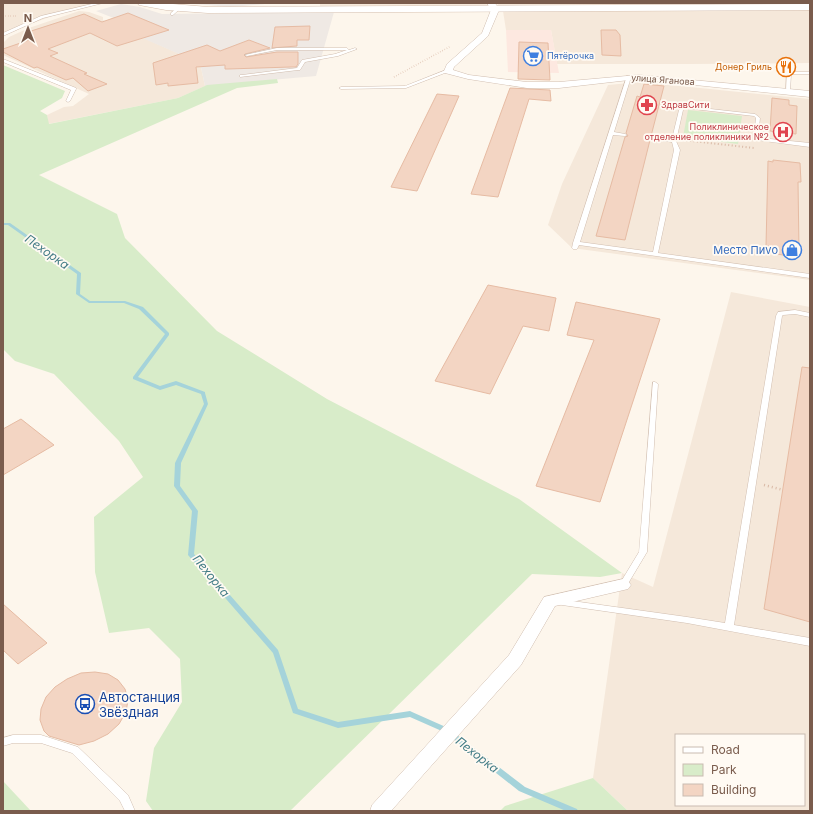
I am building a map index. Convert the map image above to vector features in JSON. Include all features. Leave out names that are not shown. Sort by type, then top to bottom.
[{"type":"main road","points":[[144,3],[176,11],[313,6],[810,7]]},
{"type":"street","points":[[448,71],[450,66],[485,34],[493,16],[493,6]]},
{"type":"street","name":"улица Яганова","points":[[448,71],[468,77],[516,83],[559,84],[629,77],[644,77],[810,94]]},
{"type":"street","points":[[379,811],[515,660],[550,601],[622,586]]},
{"type":"lane","points":[[3,35],[42,17],[101,3]]},
{"type":"lane","points":[[242,76],[298,69],[304,61],[336,55],[355,49],[277,49],[247,55]]},
{"type":"lane","points":[[3,60],[74,89],[68,101]]},
{"type":"lane","points":[[341,88],[406,87],[448,71]]},
{"type":"lane","points":[[788,92],[789,73],[810,73]]},
{"type":"lane","points":[[629,77],[576,245],[655,254],[810,276]]},
{"type":"lane","points":[[655,254],[677,150],[674,140],[681,110],[684,107],[755,116],[758,118],[756,136],[760,139],[810,145]]},
{"type":"lane","points":[[611,133],[625,135]]},
{"type":"lane","points":[[651,138],[674,140]]},
{"type":"lane","points":[[728,626],[780,313],[795,312],[810,315]]},
{"type":"lane","points":[[622,586],[642,552],[655,384]]},
{"type":"lane","points":[[550,601],[728,626],[810,642]]},
{"type":"lane","points":[[3,742],[13,739],[41,739],[75,750],[124,798],[130,811]]},
{"type":"path","points":[[374,88],[451,46]]},
{"type":"path","points":[[674,140],[757,148]]},
{"type":"path","points":[[752,483],[783,490]]},
{"type":"shaded area","points":[[3,3],[98,3],[63,12],[17,29],[3,36]]},
{"type":"shaded area","points":[[182,3],[276,3],[231,7]]},
{"type":"shaded area","points":[[320,3],[486,3],[487,5],[320,6]]},
{"type":"shaded area","points":[[497,3],[810,3],[810,4],[498,5]]},
{"type":"shaded area","points":[[121,4],[140,7],[162,14],[334,12],[316,76],[205,86],[200,63],[133,34],[126,23],[96,11]]},
{"type":"shaded area","points":[[810,8],[810,63],[557,64],[551,30],[506,30],[503,11]]},
{"type":"shaded area","points":[[79,11],[89,12],[103,17],[103,20],[200,63],[205,86],[178,98],[48,124],[47,115],[64,107],[73,106],[89,94],[3,55],[3,43],[9,37],[29,28]]},
{"type":"shaded area","points":[[506,30],[551,30],[559,73],[508,72]]},
{"type":"shaded area","points":[[640,82],[810,99],[810,280],[572,248],[548,225],[562,184],[608,85]]},
{"type":"shaded area","points":[[731,292],[810,307],[810,811],[628,811],[593,778],[622,573],[653,587]]},
{"type":"green space","points":[[3,65],[65,91],[62,98],[40,111],[47,115],[49,124],[178,98],[207,85],[277,79],[278,83],[237,88],[39,175],[117,214],[125,238],[217,331],[327,399],[519,499],[622,573],[600,577],[532,574],[290,811],[153,811],[146,801],[154,748],[182,702],[180,659],[149,628],[109,633],[95,572],[94,517],[143,477],[119,441],[54,374],[15,361],[3,349]]},
{"type":"green space","points":[[688,110],[742,116],[738,144],[683,137]]},
{"type":"green space","points":[[593,778],[628,811],[500,811],[505,806]]},
{"type":"green space","points":[[3,781],[31,811],[3,811]]},
{"type":"building","points":[[128,13],[169,30],[117,46],[90,33],[48,49],[58,53],[50,56],[107,84],[88,91],[73,78],[66,80],[37,67],[34,68],[3,52],[3,49],[35,38],[25,33],[84,14],[102,22]]},
{"type":"building","points":[[310,26],[309,40],[297,40],[297,46],[272,48],[275,27]]},
{"type":"building","points":[[601,30],[616,30],[620,35],[621,56],[602,55]]},
{"type":"building","points":[[249,40],[270,48],[245,54],[244,55],[246,57],[277,52],[298,52],[298,64],[296,67],[228,69],[225,69],[225,65],[196,67],[198,83],[168,86],[168,83],[156,85],[153,63],[207,45],[220,51]]},
{"type":"building","name":"Пятёрочка","points":[[519,42],[548,43],[550,80],[518,79]]},
{"type":"building","points":[[644,84],[664,86],[651,136],[648,137],[648,140],[650,140],[625,240],[596,236],[625,137],[628,136],[626,133],[637,96],[640,97]]},
{"type":"building","points":[[510,88],[550,90],[551,101],[529,99],[498,197],[471,194]]},
{"type":"building","points":[[437,94],[459,96],[417,191],[391,187]]},
{"type":"building","points":[[772,98],[789,100],[789,105],[797,106],[796,134],[770,131]]},
{"type":"building","points":[[773,160],[800,163],[801,182],[798,182],[799,250],[797,250],[797,257],[769,253],[769,246],[766,246],[768,161],[773,162]]},
{"type":"building","points":[[488,285],[556,298],[549,331],[523,326],[490,394],[435,381]]},
{"type":"building","points":[[576,302],[660,319],[600,502],[536,486],[594,340],[567,335]]},
{"type":"building","points":[[802,367],[810,368],[810,622],[764,609]]},
{"type":"building","points":[[21,419],[54,445],[3,475],[3,429]]},
{"type":"building","points":[[3,604],[47,643],[18,664],[3,650]]},
{"type":"building","name":"Автостанция Звёздная","points":[[95,672],[108,674],[118,680],[125,689],[128,700],[126,712],[119,724],[108,734],[94,741],[79,745],[49,736],[44,731],[40,720],[41,709],[46,697],[55,687],[67,679],[81,673]]},
{"type":"waterway","name":"Пехорка","points":[[3,224],[9,224],[79,274],[78,294],[89,302],[125,302],[141,308],[167,334],[135,378],[160,388],[176,383],[203,393],[206,404],[178,463],[177,486],[195,511],[191,555],[276,652],[295,711],[338,725],[410,714],[446,730],[522,789],[574,811]]},
{"type":"place","name":"Пятёрочка","points":[[533,56]]},
{"type":"place","name":"Донер Гриль","points":[[786,67]]},
{"type":"place","name":"ЗдравСити","points":[[647,105]]},
{"type":"place","name":"Поликлиническое отделение поликлиники №2","points":[[783,132]]},
{"type":"place","name":"Место Пиvо","points":[[792,250]]},
{"type":"place","name":"Автостанция Звёздная","points":[[85,704]]}]
